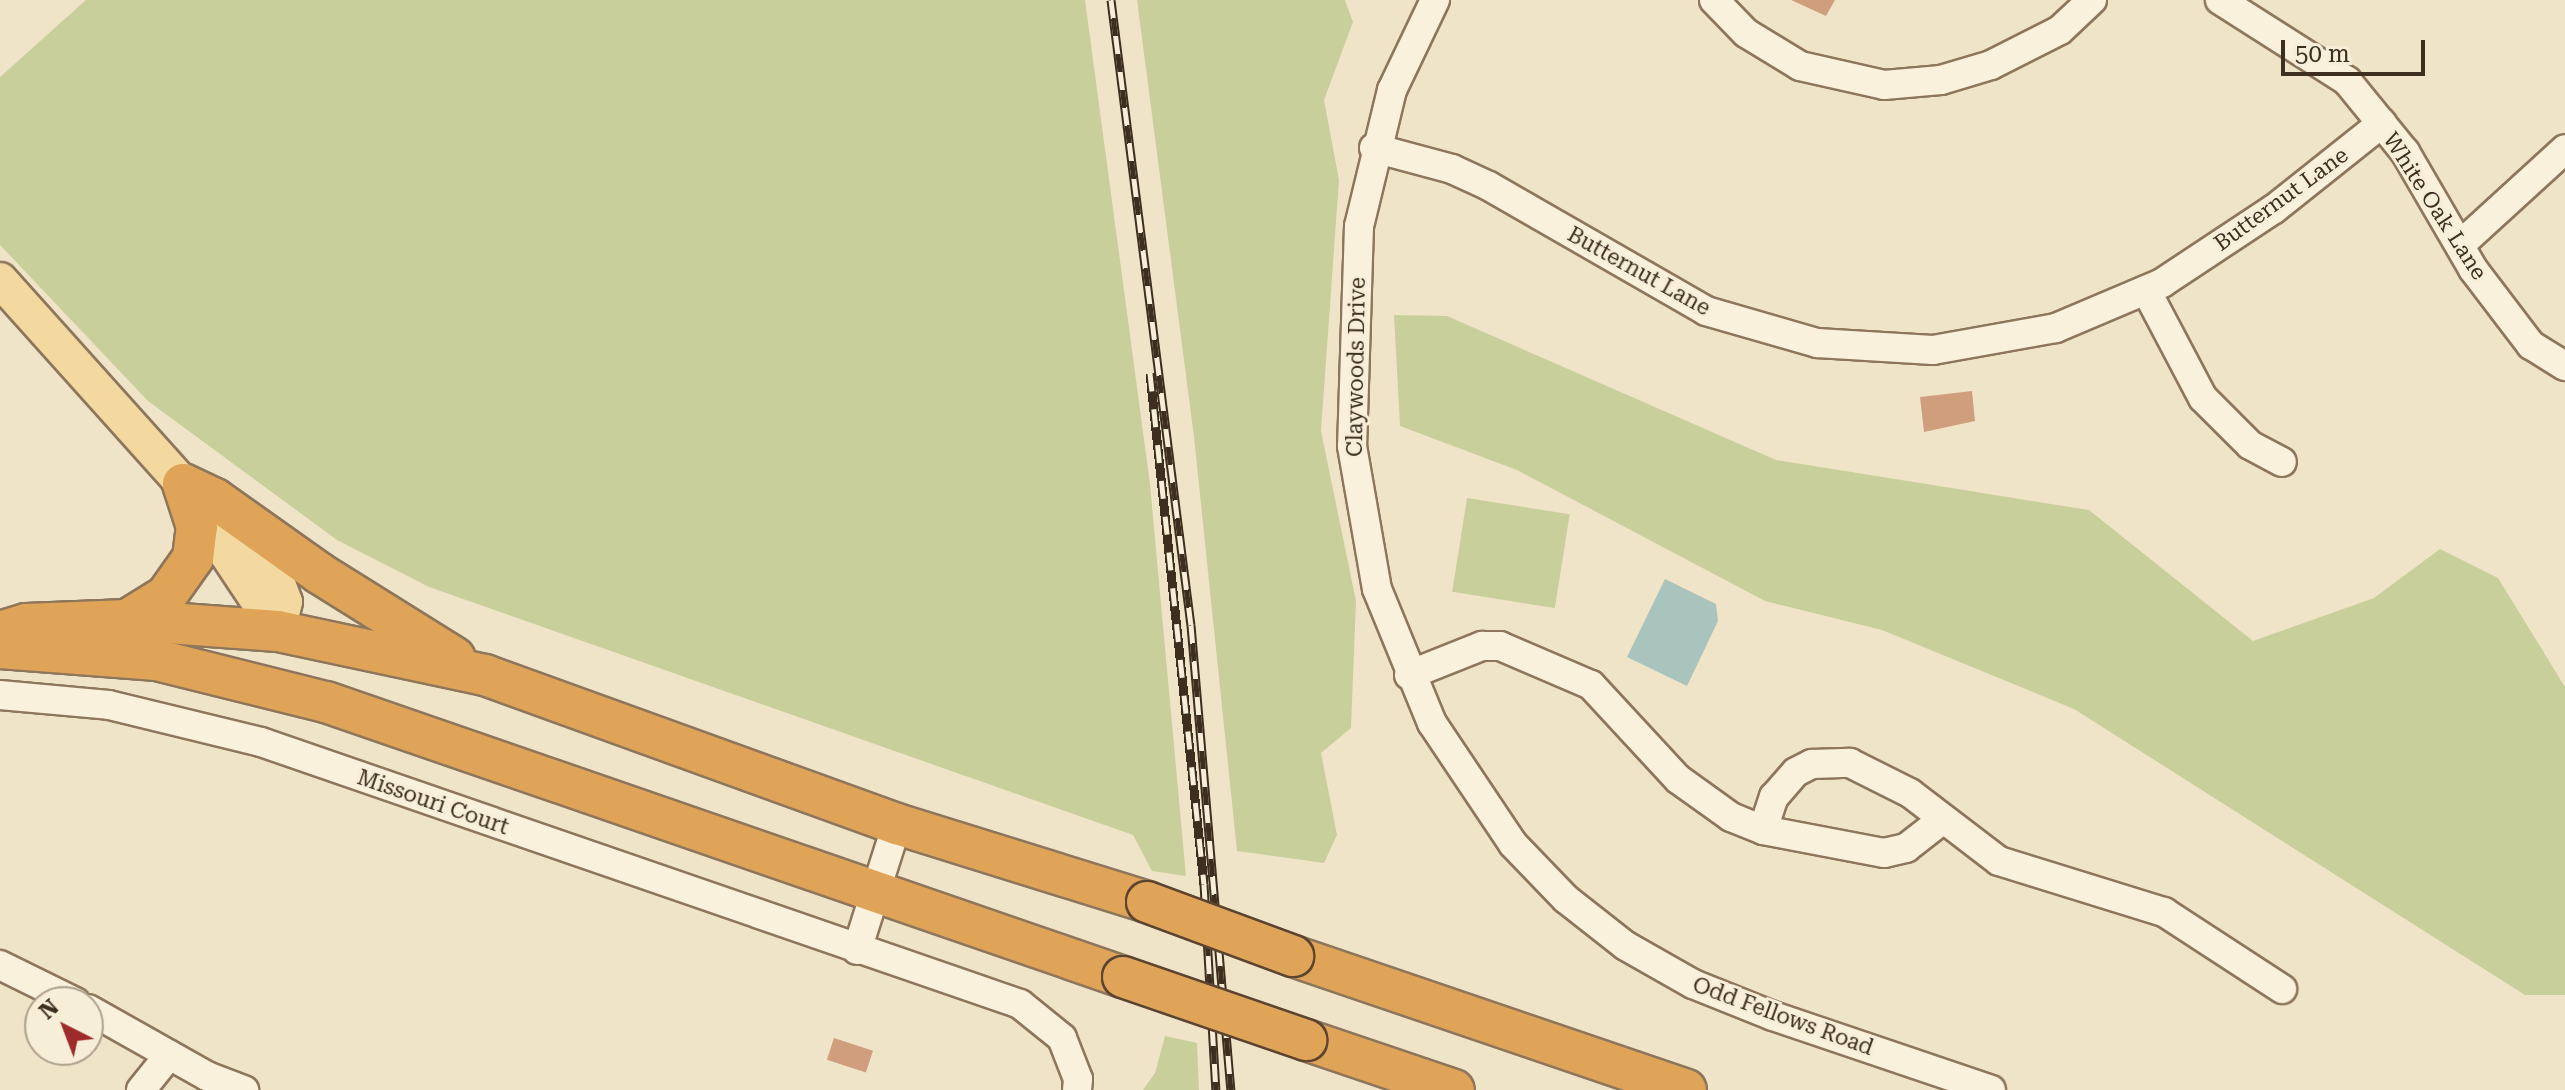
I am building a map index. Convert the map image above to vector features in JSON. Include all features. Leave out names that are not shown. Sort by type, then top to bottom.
[{"type":"highway","points":[[127,620],[166,596],[193,558],[197,527],[183,484]]},
{"type":"highway","points":[[183,484],[215,499],[380,613],[485,675]]},
{"type":"highway","points":[[0,632],[26,624],[127,620],[278,631],[485,675],[897,824],[1147,902],[1293,956],[1686,1090]]},
{"type":"highway","points":[[211,669],[249,662],[267,651],[278,631]]},
{"type":"highway","points":[[278,631],[319,681],[370,718]]},
{"type":"highway","points":[[0,648],[101,653],[211,669],[370,718],[874,894],[1454,1090]]},
{"type":"main road","points":[[0,280],[183,484],[247,543],[277,581],[285,602],[278,631]]},
{"type":"street","name":"Claywoods Drive","points":[[1435,0],[1408,50],[1374,148],[1359,226],[1352,446],[1361,518],[1377,589],[1409,675],[1469,786],[1553,885]]},
{"type":"street","points":[[1714,0],[1746,33],[1800,66],[1884,85],[1941,80],[1991,65],[2060,30],[2092,0]]},
{"type":"street","name":"White Oak Lane","points":[[2220,0],[2347,81],[2405,152],[2460,245],[2531,345],[2565,366]]},
{"type":"street","name":"Butternut Lane","points":[[1374,148],[1439,165],[1489,186],[1706,311],[1817,343],[1933,350],[1995,343],[2056,328],[2146,290],[2274,209],[2382,123]]},
{"type":"street","points":[[2460,245],[2565,149]]},
{"type":"street","points":[[2146,290],[2203,398],[2250,445],[2282,462]]},
{"type":"street","points":[[1409,675],[1482,646],[1500,646],[1591,685],[1678,779],[1731,817],[1763,830],[1884,853],[1927,836],[1942,820]]},
{"type":"street","name":"Missouri Court","points":[[0,695],[109,705],[261,742],[1029,1009],[1062,1038],[1078,1079],[1077,1090]]},
{"type":"street","points":[[1763,830],[1784,783],[1812,764],[1833,761],[1884,777],[1978,849],[2025,872],[2138,900],[2164,912],[2282,989]]},
{"type":"street","points":[[857,950],[897,824]]},
{"type":"street","name":"Odd Fellows Road","points":[[1553,885],[1626,946],[1693,984],[1991,1090]]},
{"type":"street","points":[[0,965],[43,986]]},
{"type":"street","points":[[104,1018],[169,1055],[244,1090]]},
{"type":"street","points":[[141,1090],[169,1055]]},
{"type":"green space","points":[[86,0],[1085,0],[1150,484],[1186,876],[1152,871],[1133,835],[429,587],[337,540],[148,401],[0,245],[0,77]]},
{"type":"green space","points":[[1137,0],[1345,0],[1353,22],[1324,100],[1339,180],[1321,431],[1356,601],[1351,728],[1321,753],[1337,835],[1324,863],[1237,851],[1194,437]]},
{"type":"green space","points":[[1394,315],[1447,316],[1776,460],[2089,510],[2253,641],[2374,598],[2440,549],[2498,578],[2565,687],[2565,995],[2525,995],[2074,709],[1882,630],[1765,601],[1517,470],[1400,426]]},
{"type":"green space","points":[[1467,498],[1570,514],[1555,608],[1452,592]]},
{"type":"green space","points":[[1165,1036],[1197,1043],[1199,1090],[1143,1090],[1155,1073]]},
{"type":"water","points":[[1665,579],[1716,604],[1718,621],[1687,686],[1627,657]]},
{"type":"building","points":[[1791,0],[1835,0],[1826,16]]},
{"type":"building","points":[[1972,391],[1975,421],[1924,432],[1920,397]]},
{"type":"building","points":[[834,1038],[873,1051],[866,1073],[827,1060]]},
{"type":"railway","points":[[1111,0],[1191,625],[1231,1090]]},
{"type":"railway","points":[[1150,373],[1204,884],[1216,1090]]}]
